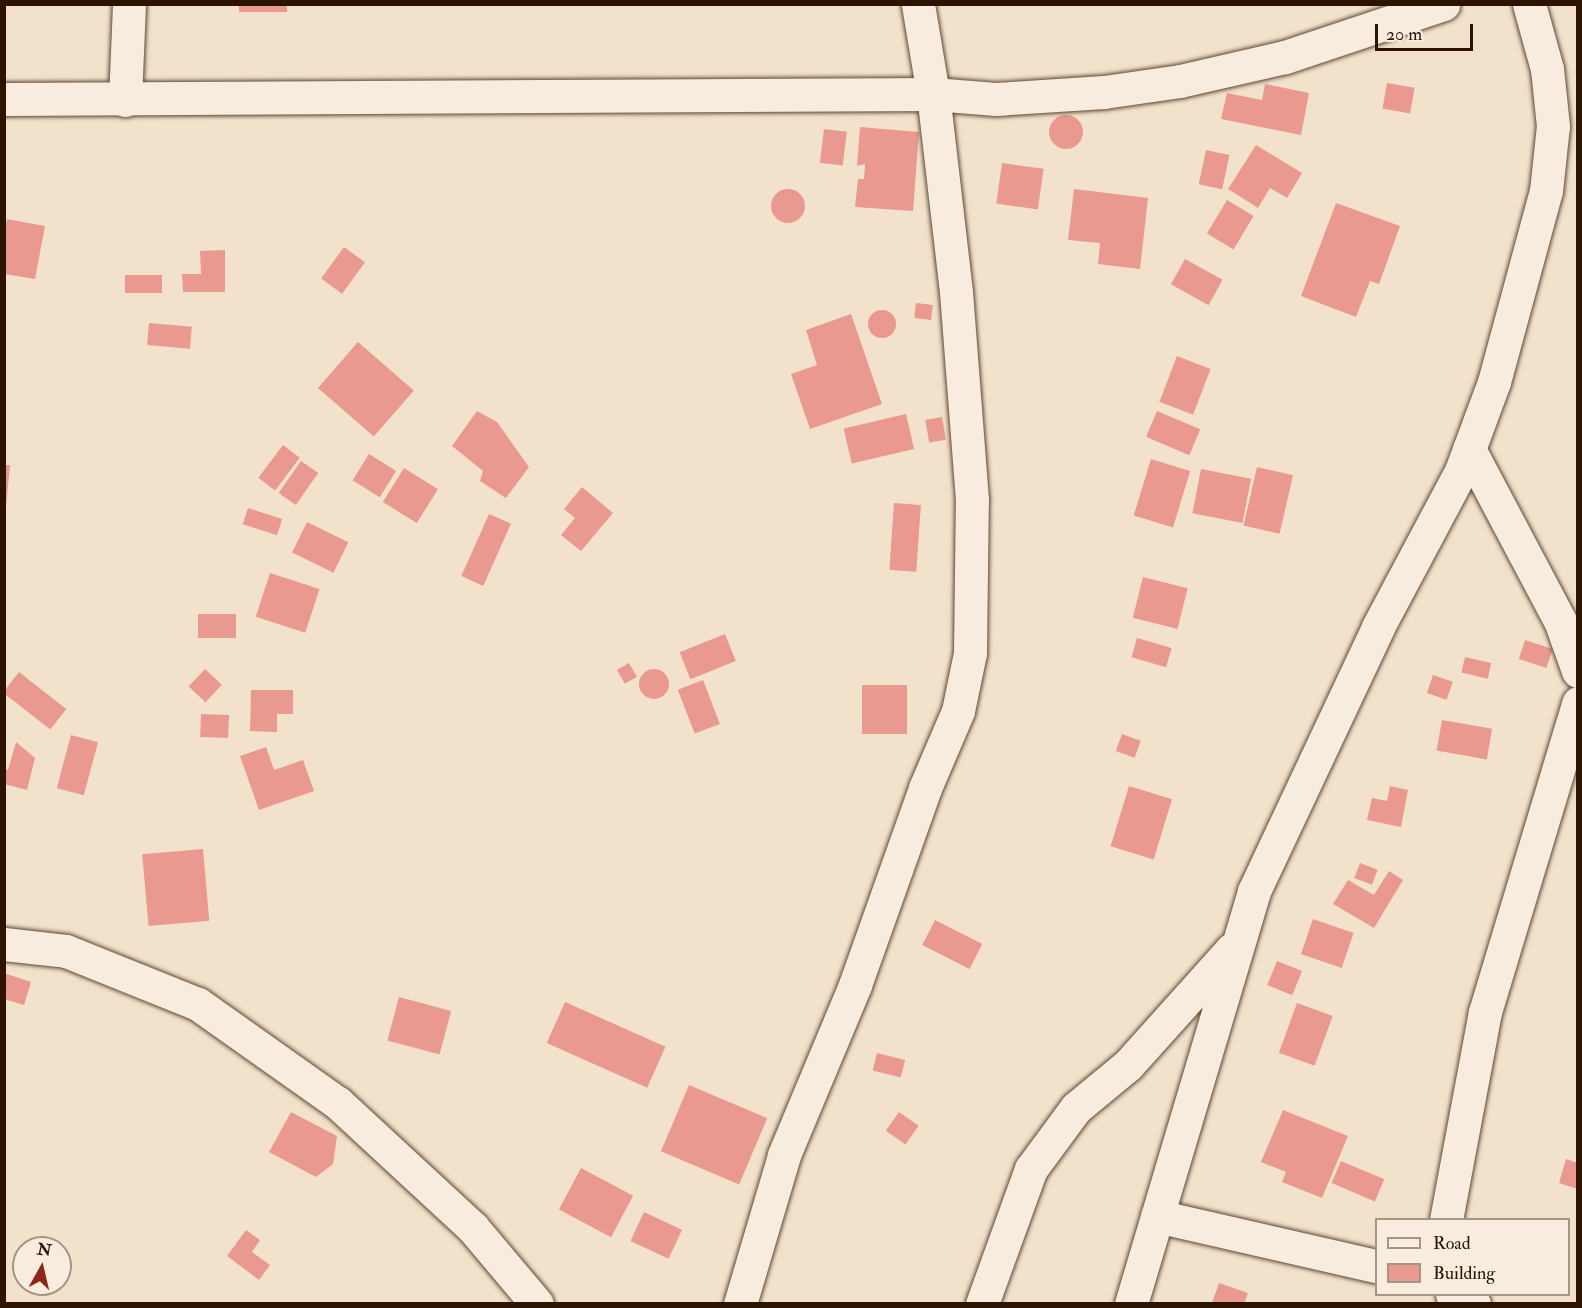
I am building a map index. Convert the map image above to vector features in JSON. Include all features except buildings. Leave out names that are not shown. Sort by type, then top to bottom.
[{"type":"street","points":[[125,100],[129,4]]},
{"type":"street","points":[[740,1304],[784,1155],[855,985],[925,788],[958,711],[970,653],[972,500],[956,292],[933,94],[918,4]]},
{"type":"street","points":[[4,99],[933,94],[996,99],[1104,92],[1180,81],[1285,57],[1443,4]]},
{"type":"street","points":[[1131,1304],[1254,891],[1378,627],[1461,471],[1494,382],[1546,191],[1553,126],[1547,69],[1529,4]]},
{"type":"street","points":[[1469,449],[1561,623],[1578,671]]},
{"type":"street","points":[[1446,1218],[1485,1012],[1578,703]]},
{"type":"street","points":[[982,1304],[1031,1169],[1076,1108],[1128,1065],[1239,941]]},
{"type":"street","points":[[4,944],[66,951],[198,1004],[338,1103],[473,1228],[537,1304]]},
{"type":"street","points":[[1157,1216],[1375,1266]]},
{"type":"street","points":[[1456,1296],[1474,1304]]}]
